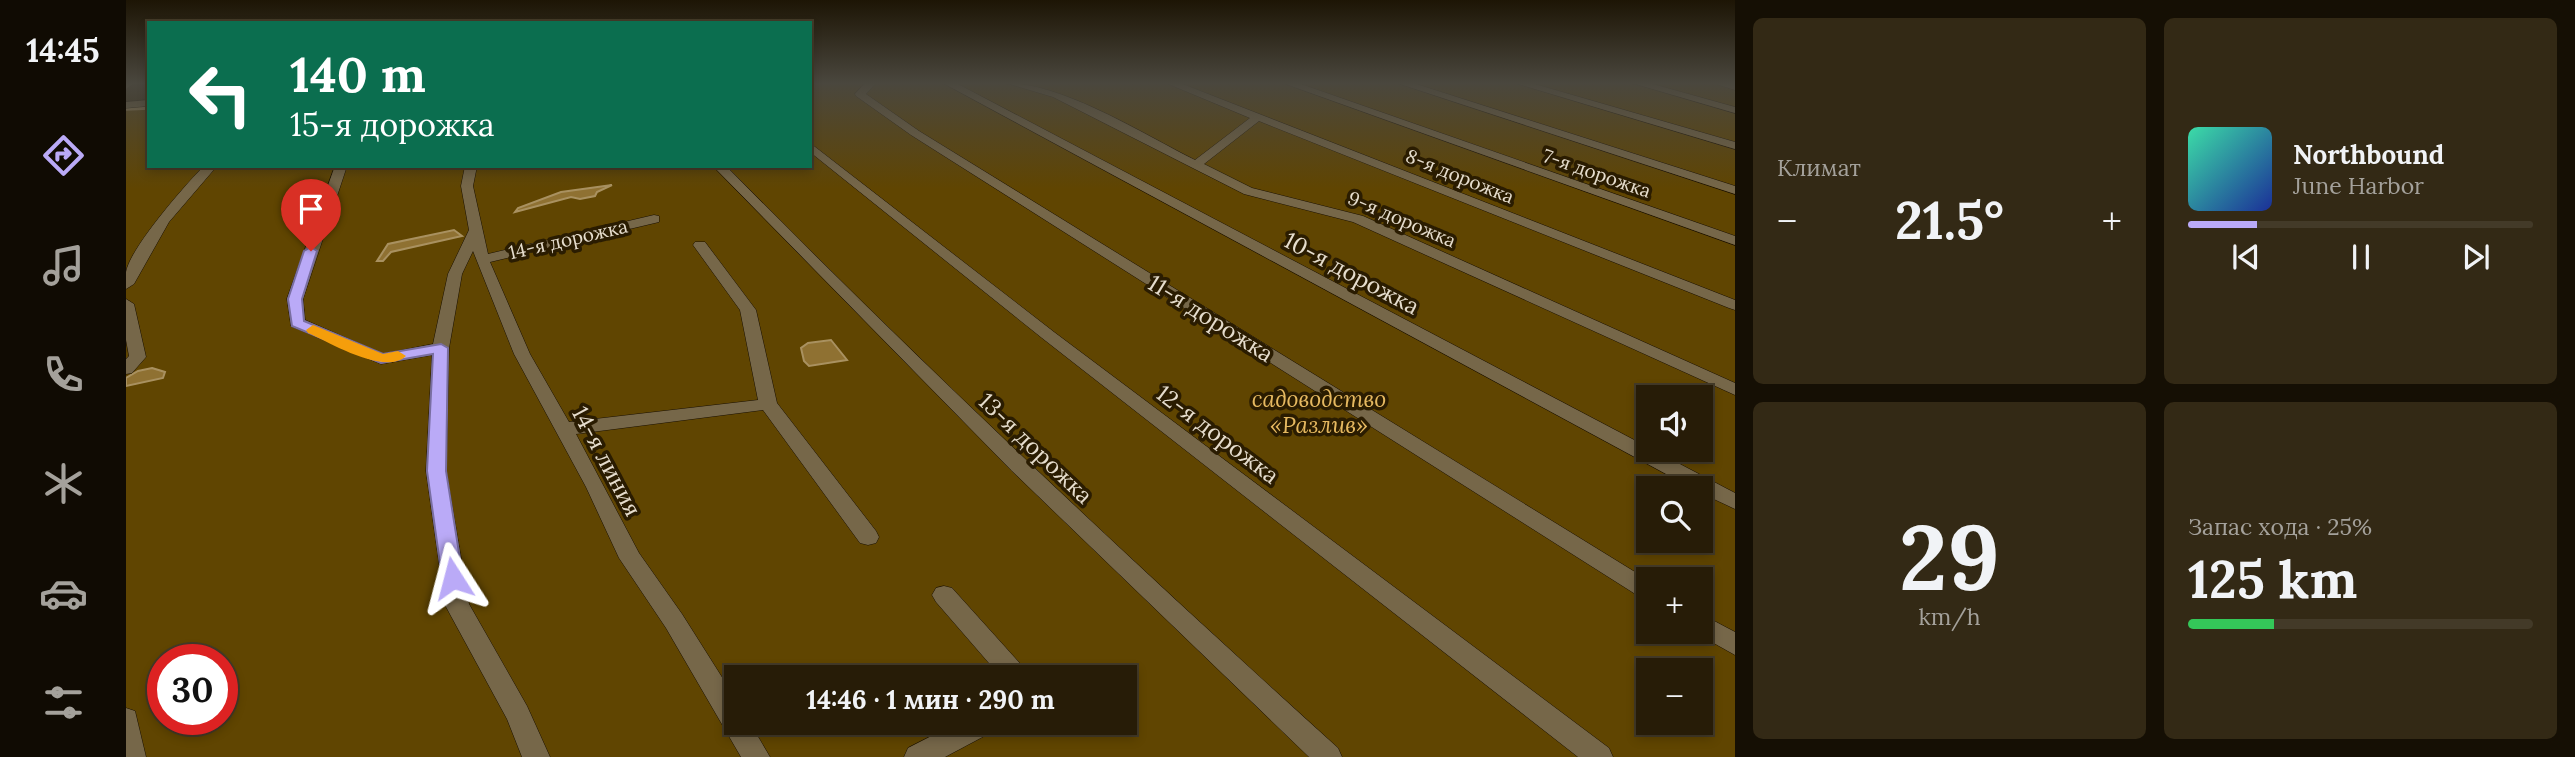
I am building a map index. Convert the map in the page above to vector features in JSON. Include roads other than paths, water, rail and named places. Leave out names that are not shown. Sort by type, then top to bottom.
[{"type":"street","name":"11-я дорожка","points":[[894,118],[1636,584]]},
{"type":"street","name":"10-я дорожка","points":[[1014,118],[1735,502]]},
{"type":"street","name":"9-я дорожка","points":[[1103,118],[1248,191],[1359,219],[1735,390]]},
{"type":"street","points":[[1196,165],[1256,118]]},
{"type":"street","name":"8-я дорожка","points":[[1261,118],[1735,305]]},
{"type":"street","name":"7-я дорожка","points":[[1388,118],[1735,241]]},
{"type":"street","points":[[1512,118],[1735,190]]},
{"type":"street","points":[[1641,118],[1733,145]]},
{"type":"street","name":"12-я дорожка","points":[[812,148],[1048,335],[1599,757]]},
{"type":"street","points":[[126,284],[142,252],[187,188],[209,168]]},
{"type":"street","points":[[340,168],[295,299],[297,323],[381,359],[441,348]]},
{"type":"street","name":"14-я линия","points":[[471,168],[467,186],[482,260],[522,354],[596,487],[630,558],[674,621],[756,757]]},
{"type":"street","name":"13-я дорожка","points":[[721,168],[879,331],[1164,606],[1328,757]]},
{"type":"street","name":"14-я дорожка","points":[[482,260],[654,219]]},
{"type":"street","points":[[476,230],[455,274],[441,348],[436,471],[457,605],[518,714],[536,757]]},
{"type":"street","points":[[700,245],[748,310],[768,404],[868,537]]},
{"type":"street","points":[[126,304],[138,357],[126,369]]},
{"type":"street","points":[[564,429],[768,404]]},
{"type":"street","points":[[944,595],[1005,665]]},
{"type":"street","points":[[1713,631],[1735,645]]},
{"type":"street","points":[[126,720],[132,757]]},
{"type":"street","points":[[918,757],[960,735]]},
{"type":"park label","name":"садоводство «Разлив»","points":[[1319,411]]}]
